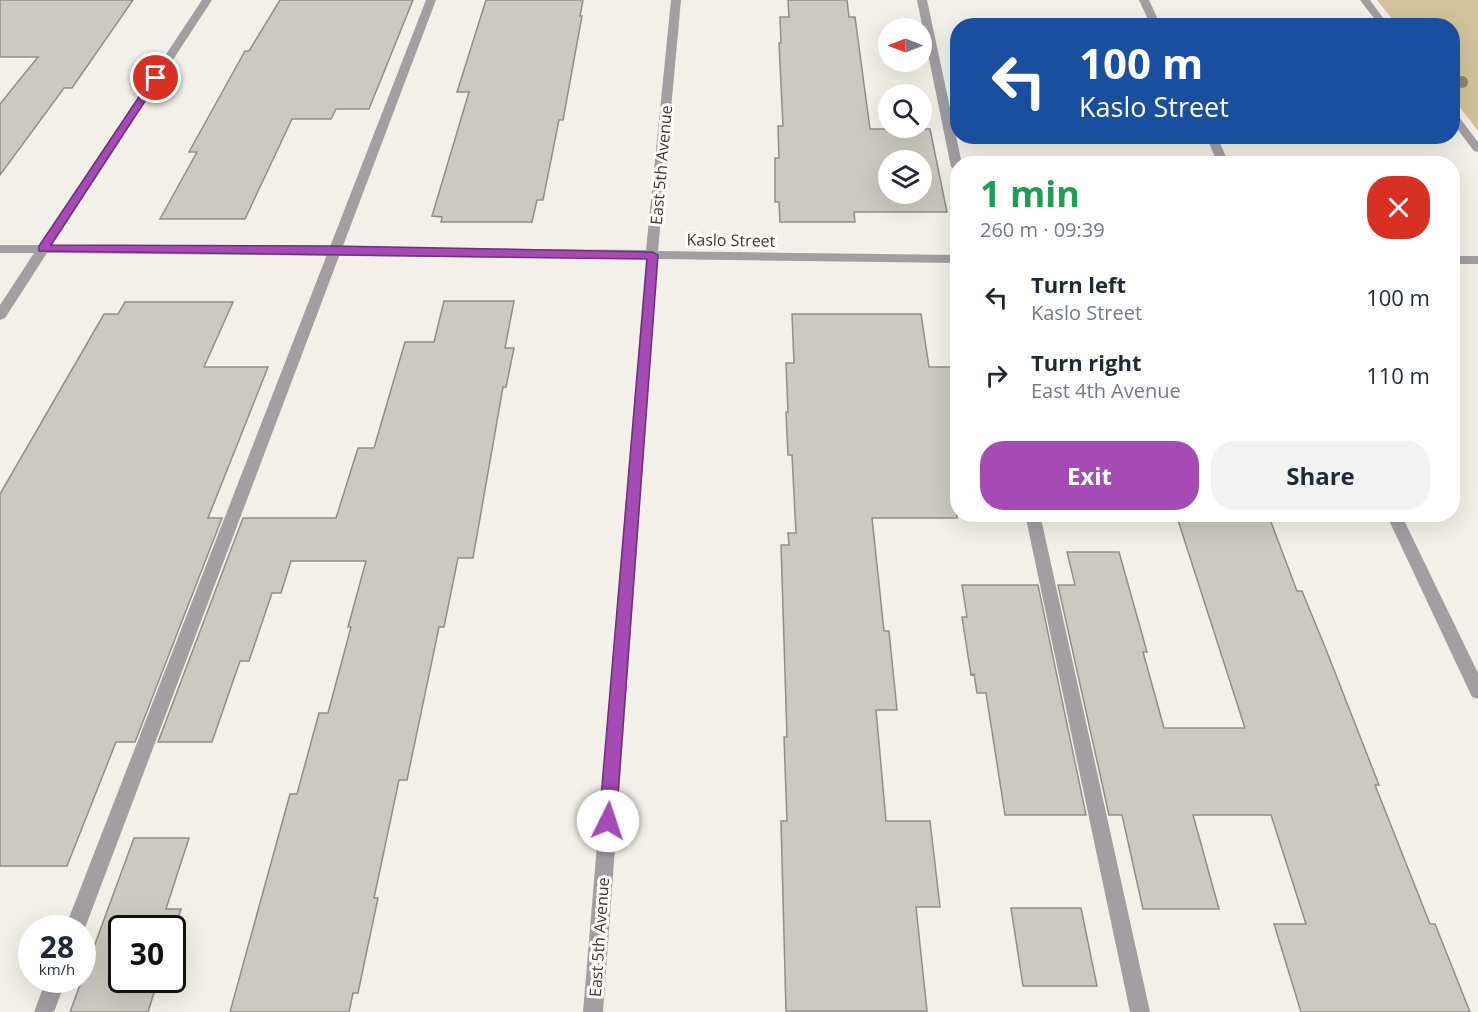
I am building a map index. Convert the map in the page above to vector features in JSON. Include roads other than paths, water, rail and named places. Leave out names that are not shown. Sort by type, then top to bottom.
[{"type":"street","points":[[0,315],[207,0]]},
{"type":"street","points":[[80,915],[333,250],[431,0]]},
{"type":"street","name":"East 5th Avenue","points":[[593,1012],[652,255],[675,0]]},
{"type":"street","points":[[922,0],[950,134]]},
{"type":"street","points":[[1144,0],[1152,18]]},
{"type":"street","points":[[1365,0],[1378,18]]},
{"type":"street","points":[[1460,125],[1478,149]]},
{"type":"street","name":"Kaslo Street","points":[[0,249],[333,250],[950,259]]},
{"type":"street","points":[[1460,260],[1478,260]]},
{"type":"street","points":[[1034,522],[1140,1012]]},
{"type":"street","points":[[1397,522],[1478,691]]},
{"type":"street","points":[[44,1012],[51,993]]}]
